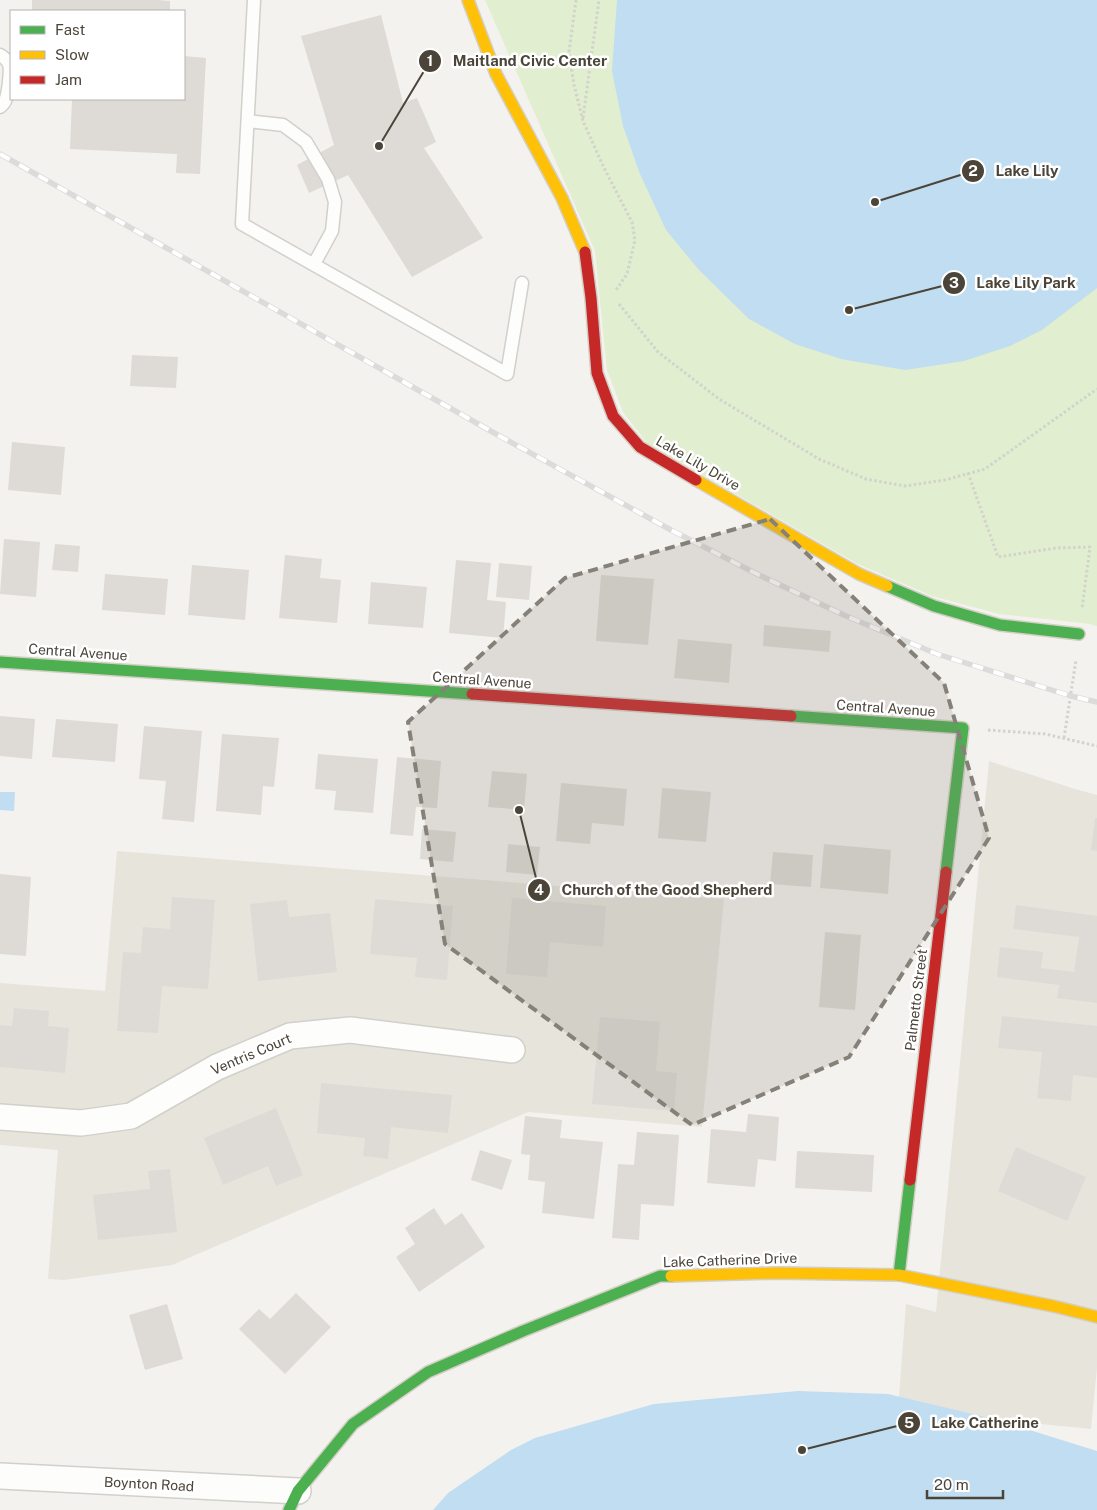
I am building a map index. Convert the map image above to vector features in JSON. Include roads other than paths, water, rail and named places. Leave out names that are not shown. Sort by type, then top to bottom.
[{"type":"street","name":"Lake Lily Drive","points":[[468,0],[496,74],[562,198],[585,253],[597,373],[613,416],[640,448],[859,574],[926,602],[1000,625],[1079,634]]},
{"type":"street","name":"Central Avenue","points":[[0,662],[963,728]]},
{"type":"street","name":"Palmetto Street","points":[[899,1276],[963,728]]},
{"type":"street","name":"Ventris Court","points":[[0,1118],[80,1124],[131,1116],[217,1067],[290,1036],[350,1030],[512,1050]]},
{"type":"street","name":"Lake Catherine Drive","points":[[294,1501],[353,1424],[428,1372],[524,1330],[660,1276],[776,1273],[899,1276],[1053,1306],[1097,1317]]},
{"type":"street","name":"Boynton Road","points":[[0,1476],[294,1501]]},
{"type":"lane","points":[[254,0],[242,224],[507,374],[522,283]]},
{"type":"lane","points":[[0,55],[9,64],[10,69],[7,97],[0,107]]},
{"type":"lane","points":[[248,122],[283,124],[306,142],[328,178],[335,202],[332,231],[314,264]]},
{"type":"water","points":[[617,0],[1097,0],[1097,288],[1042,330],[1010,346],[964,361],[905,370],[841,359],[795,344],[749,319],[699,270],[666,230],[640,174],[623,126],[612,71]]},
{"type":"water","points":[[0,792],[15,792],[14,811],[0,810]]},
{"type":"water","points":[[798,1391],[888,1394],[998,1420],[1097,1451],[1097,1510],[433,1510],[448,1493],[511,1450],[535,1438],[654,1404]]},
{"type":"railway","points":[[0,154],[496,434],[671,530],[759,575],[846,616],[937,654],[1071,696],[1097,702]]},
{"type":"place","name":"Maitland Civic Center","points":[[379,146]]},
{"type":"place","name":"Lake Lily","points":[[875,202]]},
{"type":"place","name":"Lake Lily Park","points":[[849,310]]},
{"type":"place","name":"Church of the Good Shepherd","points":[[519,810]]},
{"type":"place","name":"Lake Catherine","points":[[802,1450]]}]
